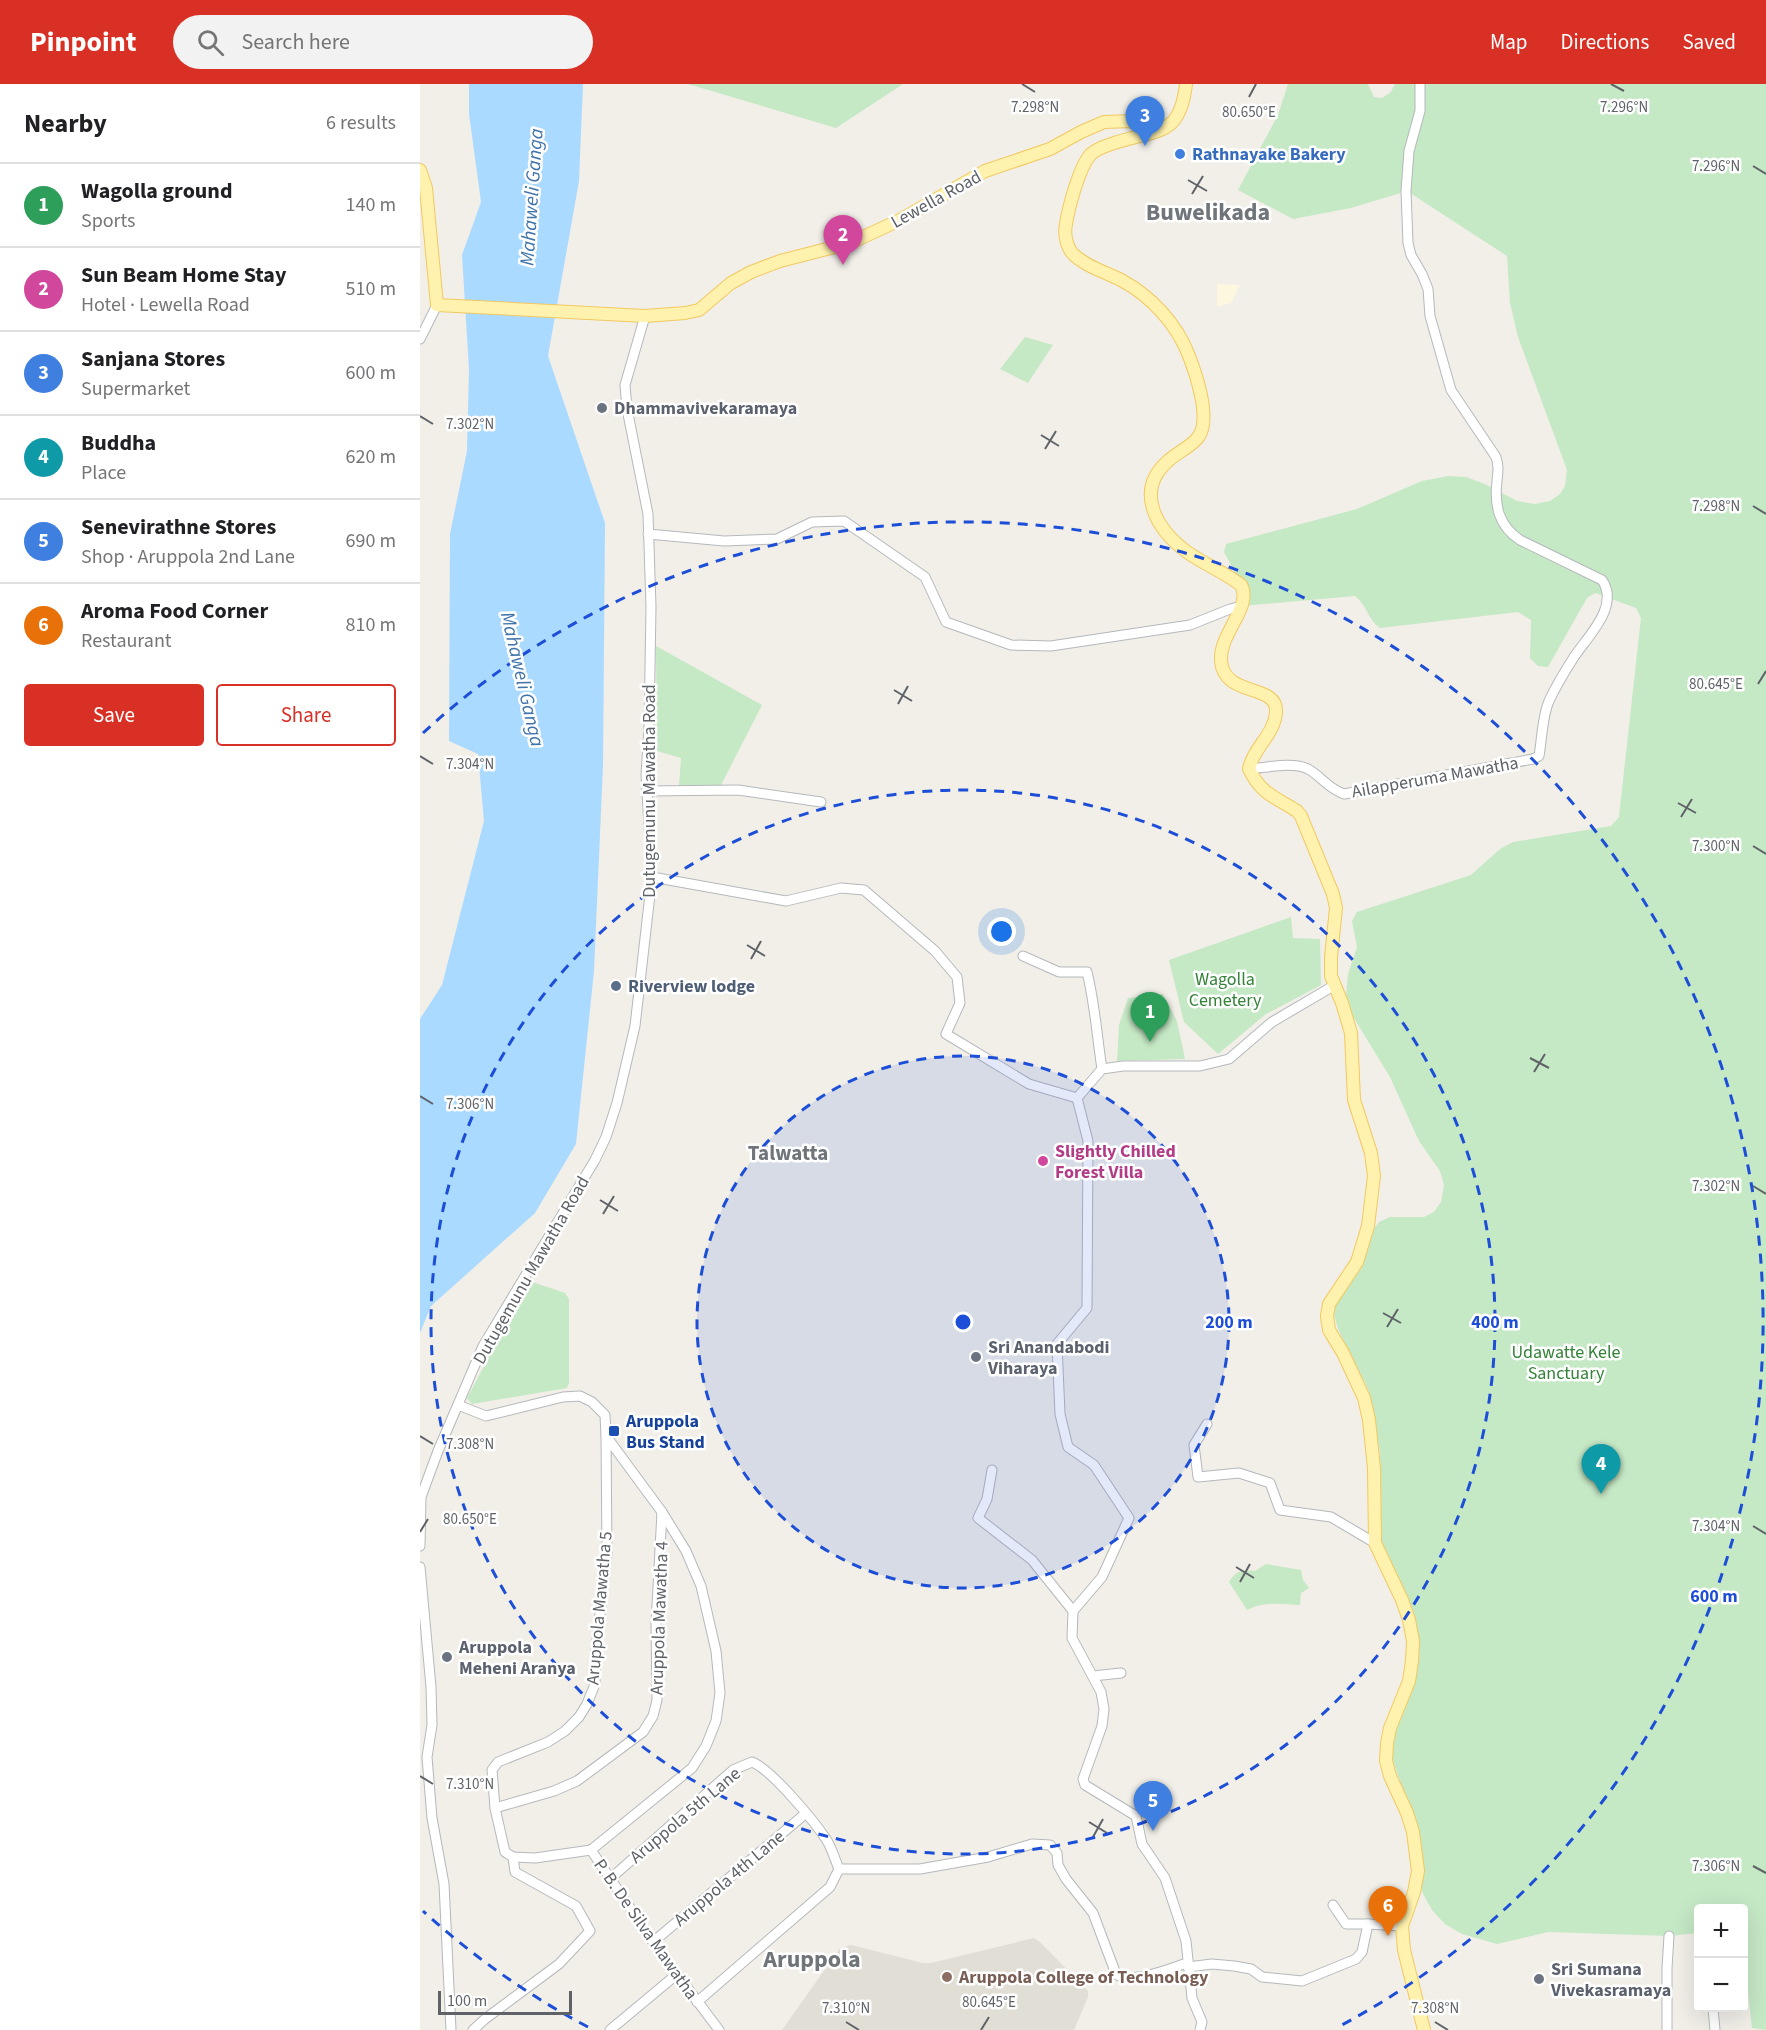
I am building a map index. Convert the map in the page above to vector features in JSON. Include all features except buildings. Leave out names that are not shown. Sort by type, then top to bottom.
[{"type":"main road","points":[[1186,84],[1183,105],[1175,121],[1168,127],[1103,147],[1089,156],[1080,175],[1066,225],[1066,236],[1073,254],[1083,262],[1124,282],[1150,301],[1173,325],[1184,342],[1202,399],[1203,420],[1200,435],[1160,468],[1151,484],[1150,502],[1168,534],[1187,552],[1241,585],[1245,598],[1222,645],[1221,662],[1224,673],[1234,684],[1267,696],[1276,704],[1277,710],[1276,720],[1255,752],[1249,769],[1255,782],[1264,792],[1297,811],[1336,908],[1330,966],[1351,1033],[1354,1100],[1371,1153],[1374,1176],[1368,1226],[1357,1262],[1329,1304],[1327,1323],[1364,1398],[1369,1420],[1374,1468],[1375,1543],[1402,1600],[1413,1641],[1409,1682],[1390,1728],[1386,1743],[1386,1761],[1389,1776],[1407,1813],[1417,1856],[1418,1870],[1414,1892],[1402,1926],[1404,1950],[1424,2030]]},
{"type":"main road","name":"Lewella Road","points":[[443,306],[645,315],[699,310],[731,284],[751,272],[780,261],[850,243],[900,220],[985,171],[1050,149],[1104,122],[1133,121],[1154,131]]},
{"type":"main road","points":[[420,170],[426,188],[443,306]]},
{"type":"street","name":"Ailapperuma Mawatha","points":[[1249,769],[1299,766],[1309,770],[1333,790],[1344,794],[1533,759],[1539,756],[1548,704],[1574,657],[1602,619],[1605,610],[1606,586],[1602,580],[1520,540],[1503,524],[1497,508],[1499,466],[1496,457],[1458,403],[1446,378],[1430,316],[1428,289],[1411,255],[1408,243],[1406,191],[1409,151],[1420,111],[1420,84]]},
{"type":"street","points":[[420,339],[443,306]]},
{"type":"street","name":"Dutugemunu Mawatha Road","points":[[420,1546],[421,1497],[438,1451],[483,1346],[595,1160],[606,1137],[636,1026],[652,877],[647,791],[651,607],[648,514],[627,409],[625,385],[645,315]]},
{"type":"street","points":[[648,534],[724,541],[777,539],[812,522],[844,521],[925,577],[946,622],[1011,645],[1051,646],[1190,625],[1242,606]]},
{"type":"street","points":[[647,791],[738,790],[821,802]]},
{"type":"street","points":[[652,877],[786,901],[841,888],[864,890],[935,951],[957,977],[960,1003],[946,1034],[1029,1084],[1077,1098]]},
{"type":"street","points":[[1023,956],[1059,972],[1087,972],[1095,1002],[1096,1033],[1102,1069]]},
{"type":"street","points":[[1077,1098],[1102,1069],[1123,1066],[1200,1066],[1229,1059],[1272,1022],[1335,985]]},
{"type":"street","points":[[1072,1611],[1102,1577],[1129,1518],[1094,1465],[1068,1447],[1060,1414],[1057,1344],[1087,1308],[1089,1141],[1077,1098]]},
{"type":"street","name":"P. B. De Silva Mawatha","points":[[458,1405],[486,1416],[563,1397],[580,1396],[592,1402],[604,1415],[606,1437],[662,1512],[686,1551],[701,1586],[716,1652],[720,1693],[716,1721],[706,1746],[692,1768],[591,1850],[652,1942],[719,2030]]},
{"type":"street","points":[[1207,1424],[1194,1445],[1198,1477],[1239,1473],[1270,1483],[1280,1510],[1330,1517],[1375,1543]]},
{"type":"street","name":"Aruppola Mawatha 5","points":[[473,2030],[559,1964],[590,1931],[576,1906],[515,1872],[513,1857],[506,1852],[495,1808],[492,1770],[498,1762],[548,1742],[565,1731],[579,1717],[595,1684],[596,1649],[607,1553],[606,1437]]},
{"type":"street","points":[[992,1470],[987,1498],[978,1518],[1032,1560],[1072,1611],[1072,1638],[1101,1692],[1104,1709],[1102,1726],[1083,1779],[1085,1785],[1136,1816],[1142,1844],[1165,1878],[1186,1941],[1192,1998],[1202,2022],[1200,2030]]},
{"type":"street","name":"Aruppola Mawatha 4","points":[[495,1808],[554,1791],[577,1781],[644,1732],[653,1716],[657,1700],[656,1624],[662,1512]]},
{"type":"street","points":[[420,1567],[431,1688],[432,1725],[427,1765],[432,1818],[444,1884],[451,2030]]},
{"type":"street","points":[[1093,1676],[1121,1673]]},
{"type":"street","name":"Aruppola 5th Lane","points":[[610,1879],[733,1770],[752,1762],[759,1765],[827,1840],[838,1869]]},
{"type":"street","name":"Aruppola 4th Lane","points":[[652,1942],[805,1814]]},
{"type":"street","points":[[697,2002],[830,1887],[838,1869],[920,1869],[988,1857],[1032,1844],[1050,1845],[1057,1853],[1058,1865],[1066,1879],[1093,1913],[1116,1974],[1120,1978],[1147,1976],[1188,1965],[1212,1964],[1251,1969],[1262,1977],[1302,1981],[1356,1959],[1362,1952],[1368,1924]]},
{"type":"street","points":[[513,1857],[535,1858],[591,1850]]},
{"type":"street","points":[[1333,1905],[1346,1924],[1402,1926]]},
{"type":"street","points":[[1667,2030],[1669,1936]]},
{"type":"street","points":[[610,2030],[676,1975]]},
{"type":"street","points":[[1713,2012],[1715,2030]]},
{"type":"shaded area","points":[[1217,284],[1240,285],[1231,303],[1217,307]]},
{"type":"shaded area","name":"Aruppola College of Technology","points":[[1034,1938],[1088,1991],[1088,1997],[1074,2030],[782,2030],[840,1948],[851,1945],[931,1963]]},
{"type":"green space","points":[[688,84],[903,84],[836,128]]},
{"type":"green space","name":"Udawatte Kele Sanctuary","points":[[1288,84],[1368,84],[1374,97],[1382,98],[1391,92],[1395,84],[1766,84],[1766,2030],[1752,2028],[1748,1992],[1748,1904],[1694,1904],[1694,1933],[1669,1936],[1548,1932],[1497,1944],[1462,1934],[1445,1924],[1432,1910],[1422,1892],[1421,1869],[1413,1819],[1393,1761],[1390,1728],[1409,1681],[1413,1640],[1377,1526],[1380,1500],[1380,1452],[1369,1391],[1338,1329],[1334,1314],[1336,1301],[1361,1269],[1372,1231],[1379,1222],[1390,1217],[1424,1217],[1434,1212],[1441,1202],[1444,1185],[1440,1171],[1419,1141],[1390,1077],[1352,1015],[1346,996],[1348,974],[1357,947],[1352,921],[1357,912],[1471,875],[1500,849],[1513,842],[1611,826],[1619,817],[1641,618],[1636,608],[1595,593],[1587,598],[1548,667],[1538,666],[1530,658],[1531,620],[1518,612],[1380,628],[1355,596],[1242,606],[1245,591],[1224,552],[1226,544],[1357,509],[1422,481],[1448,476],[1466,477],[1517,501],[1535,504],[1550,501],[1560,494],[1565,486],[1567,470],[1518,337],[1510,303],[1507,256],[1407,191],[1351,208],[1293,219],[1238,190],[1278,115]]},
{"type":"green space","points":[[1025,337],[1053,345],[1028,383],[1000,369]]},
{"type":"green space","points":[[656,646],[762,705],[721,785],[679,787],[681,758],[657,751]]},
{"type":"green space","name":"Wagolla Cemetery","points":[[1291,917],[1293,938],[1320,939],[1321,985],[1266,1014],[1218,1054],[1184,1022],[1169,960]]},
{"type":"green space","points":[[1163,994],[1177,1021],[1185,1059],[1117,1061],[1119,1025],[1128,998]]},
{"type":"green space","points":[[532,1282],[565,1293],[569,1299],[569,1382],[567,1388],[472,1404],[467,1398],[527,1286]]},
{"type":"green space","points":[[1266,1564],[1301,1570],[1303,1580],[1309,1588],[1301,1593],[1300,1605],[1266,1604],[1247,1610],[1229,1582],[1234,1575],[1240,1572],[1255,1571]]},
{"type":"water","name":"Mahaweli Ganga","points":[[469,84],[583,84],[579,181],[548,356],[605,523],[603,766],[594,971],[576,1144],[535,1213],[431,1306],[420,1333],[420,1019],[442,985],[484,821],[478,754],[449,741],[450,534],[467,451],[469,369],[462,255],[481,202],[469,114]]},
{"type":"place","name":"Sanjana Stores","points":[[1145,146]]},
{"type":"place","name":"Rathnayake Bakery","points":[[1180,154]]},
{"type":"place","name":"Sun Beam Home Stay","points":[[843,265]]},
{"type":"place","name":"Dhammavivekaramaya","points":[[602,408]]},
{"type":"place","name":"Riverview lodge","points":[[616,986]]},
{"type":"place","name":"Wagolla ground","points":[[1150,1042]]},
{"type":"place","name":"Slightly Chilled Forest Villa","points":[[1043,1161]]},
{"type":"place","name":"Sri Anandabodi Viharaya","points":[[976,1357]]},
{"type":"place","name":"Aruppola Bus Stand","points":[[614,1431]]},
{"type":"place","name":"Buddha","points":[[1601,1494]]},
{"type":"place","name":"Aruppola Meheni Aranya","points":[[447,1657]]},
{"type":"place","name":"Senevirathne Stores","points":[[1153,1831]]},
{"type":"place","name":"Aroma Food Corner","points":[[1388,1936]]},
{"type":"place","name":"Aruppola College of Technology","points":[[947,1977]]},
{"type":"place","name":"Sri Sumana Vivekasramaya","points":[[1539,1979]]},
{"type":"district","name":"Buwelikada","points":[[1208,212]]},
{"type":"district","name":"Talwatta","points":[[788,1153]]},
{"type":"district","name":"Aruppola","points":[[812,1959]]}]
